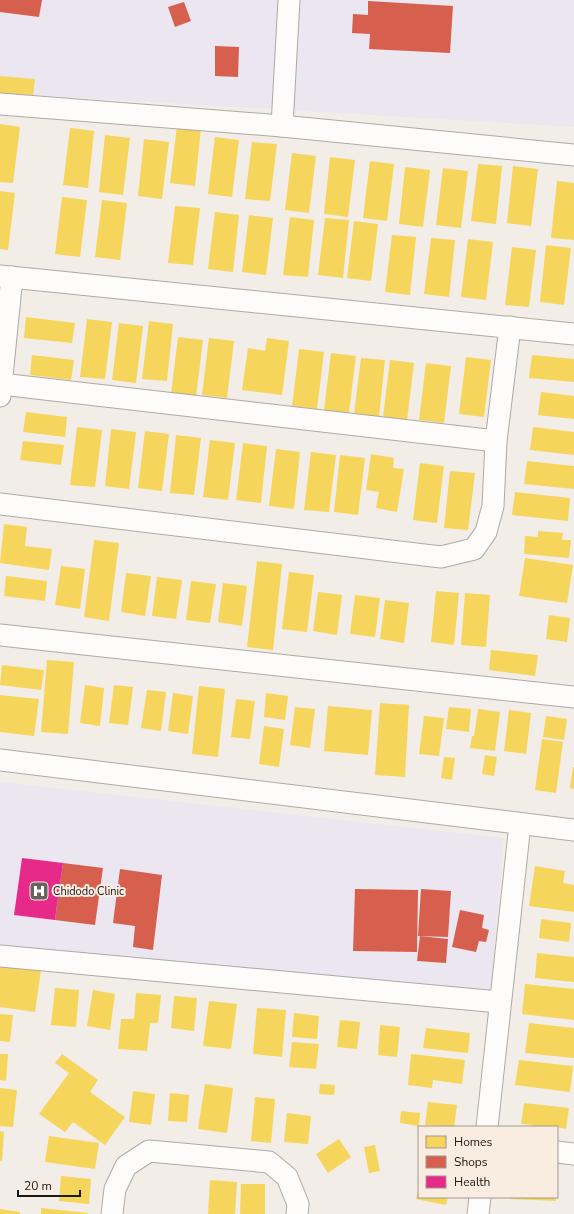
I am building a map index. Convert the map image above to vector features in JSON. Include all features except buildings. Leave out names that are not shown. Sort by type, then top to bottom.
[{"type":"street","points":[[282,126],[289,0]]},
{"type":"street","points":[[0,104],[282,126],[574,155]]},
{"type":"street","points":[[496,441],[1,390],[6,276],[574,334]]},
{"type":"street","points":[[0,504],[441,557],[474,549],[486,532],[493,506],[496,441],[510,327]]},
{"type":"street","points":[[0,635],[574,697]]},
{"type":"street","points":[[0,760],[574,830]]},
{"type":"street","points":[[487,1126],[499,1002],[520,824]]},
{"type":"street","points":[[0,956],[499,1002]]},
{"type":"street","points":[[112,1214],[115,1189],[126,1166],[149,1151],[269,1162],[287,1177],[298,1204],[297,1214]]},
{"type":"street","points":[[558,1152],[574,1154]]},
{"type":"street","points":[[478,1214],[480,1198]]},
{"type":"shaded area","points":[[0,0],[574,0],[574,127],[0,93]]},
{"type":"shaded area","points":[[0,782],[504,838],[491,992],[0,945]]},
{"type":"place","name":"Chidodo Clinic","points":[[39,891]]}]
